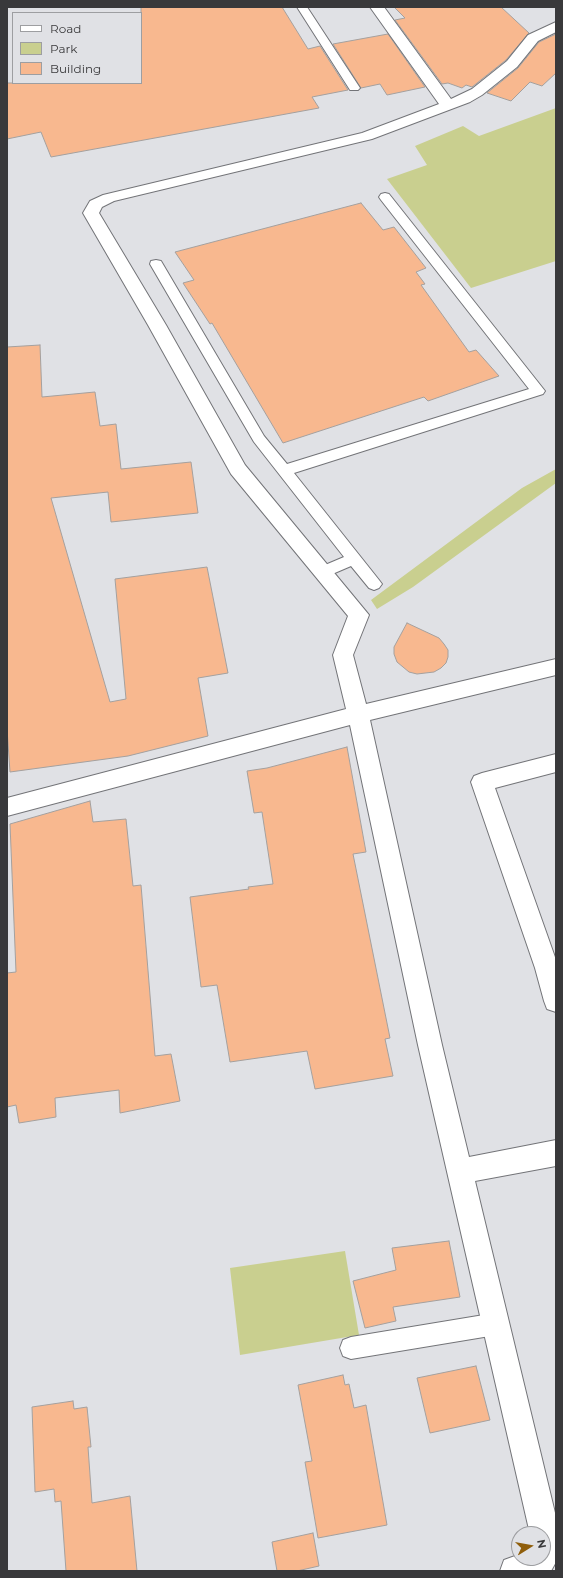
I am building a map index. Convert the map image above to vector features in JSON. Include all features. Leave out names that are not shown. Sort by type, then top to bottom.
[{"type":"street","points":[[377,7],[448,105]]},
{"type":"street","points":[[543,1526],[430,1045],[358,714],[343,655],[359,615],[238,469],[158,325],[91,213],[96,204],[109,198],[367,136],[448,105],[477,92],[512,64],[533,38],[556,26]]},
{"type":"street","points":[[7,807],[358,714],[556,667]]},
{"type":"street","points":[[556,763],[482,782],[547,968],[556,1001]]},
{"type":"street","points":[[460,1171],[556,1153]]},
{"type":"street","points":[[515,1571],[529,1569],[534,1566]]},
{"type":"lane","points":[[302,7],[354,88]]},
{"type":"lane","points":[[283,471],[538,391],[385,197]]},
{"type":"lane","points":[[156,264],[259,439],[374,584]]},
{"type":"lane","points":[[323,572],[354,559]]},
{"type":"lane","points":[[351,1348],[496,1324]]},
{"type":"green space","points":[[556,108],[556,261],[471,288],[387,179],[427,165],[415,146],[463,126],[479,136]]},
{"type":"green space","points":[[556,469],[556,483],[413,587],[377,609],[371,600],[522,488]]},
{"type":"green space","points":[[345,1251],[359,1335],[240,1355],[230,1268]]},
{"type":"building","points":[[141,7],[282,7],[308,49],[320,46],[348,90],[312,97],[319,108],[51,157],[41,132],[7,139],[7,83],[142,84]]},
{"type":"building","points":[[394,7],[501,7],[529,33],[506,60],[472,87],[466,85],[462,88],[448,83],[442,84],[395,20],[405,18]]},
{"type":"building","points":[[388,34],[425,87],[387,95],[380,84],[361,88],[333,44]]},
{"type":"building","points":[[556,34],[556,73],[542,86],[530,82],[511,101],[487,93],[518,68],[539,42]]},
{"type":"building","points":[[361,203],[383,230],[394,227],[426,268],[416,272],[425,284],[421,285],[469,352],[476,350],[499,376],[428,401],[424,397],[283,443],[212,323],[210,324],[183,283],[194,280],[175,252]]},
{"type":"building","points":[[40,345],[42,397],[95,392],[100,426],[116,424],[121,469],[191,462],[198,513],[111,522],[108,492],[51,498],[110,702],[126,699],[115,579],[207,567],[228,673],[198,678],[208,736],[128,756],[10,772],[7,729],[7,347]]},
{"type":"building","points":[[407,623],[439,638],[444,644],[448,650],[448,657],[446,663],[441,668],[434,672],[417,674],[409,672],[397,662],[394,654],[394,647]]},
{"type":"building","points":[[347,747],[366,852],[353,854],[390,1038],[385,1039],[393,1076],[315,1089],[307,1051],[230,1062],[217,985],[201,987],[190,897],[249,889],[248,887],[273,884],[262,812],[254,813],[247,771],[267,768]]},
{"type":"building","points":[[90,801],[93,822],[126,819],[133,886],[141,885],[155,1056],[171,1054],[180,1101],[120,1113],[119,1090],[55,1098],[56,1117],[19,1123],[16,1105],[7,1107],[7,973],[16,972],[10,824]]},
{"type":"building","points":[[449,1241],[460,1297],[393,1307],[396,1321],[365,1328],[353,1281],[396,1270],[392,1248]]},
{"type":"building","points":[[476,1366],[490,1420],[430,1433],[417,1378]]},
{"type":"building","points":[[343,1375],[345,1385],[349,1384],[354,1408],[366,1405],[387,1525],[318,1538],[305,1462],[312,1461],[298,1385]]},
{"type":"building","points":[[73,1401],[74,1409],[87,1407],[91,1447],[88,1447],[92,1503],[130,1496],[137,1571],[66,1571],[61,1501],[55,1502],[54,1489],[35,1492],[32,1407]]},
{"type":"building","points":[[313,1533],[319,1566],[297,1571],[277,1571],[272,1542]]}]
